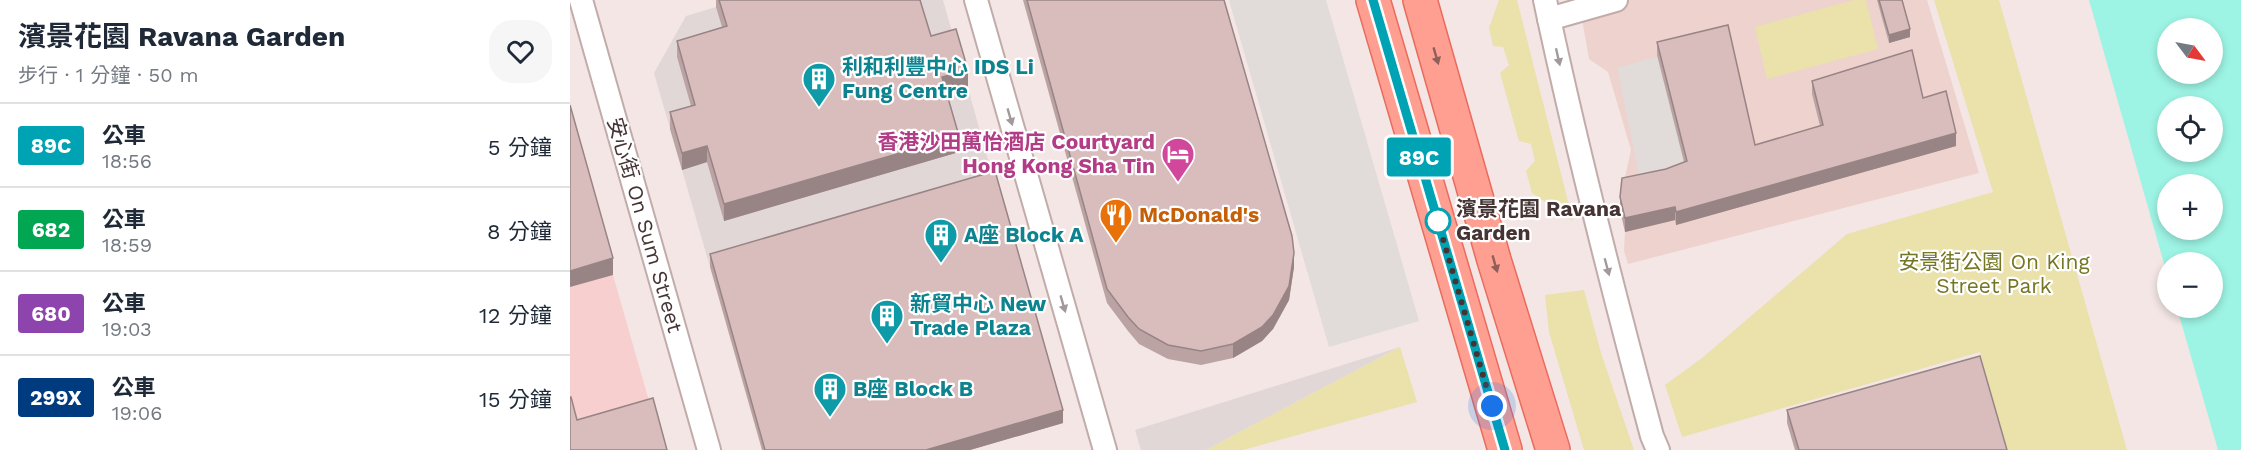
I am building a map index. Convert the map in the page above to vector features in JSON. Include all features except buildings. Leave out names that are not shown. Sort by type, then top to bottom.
[{"type":"main road","points":[[1373,0],[1505,450]]},
{"type":"main road","points":[[1420,0],[1494,260],[1553,450]]},
{"type":"street","name":"安心街 On Sum Street","points":[[581,0],[709,450]]},
{"type":"street","points":[[976,0],[1105,450]]},
{"type":"street","points":[[1616,0],[1547,9],[1601,243],[1652,436],[1658,450]]},
{"type":"shaded area","name":"利和利豐中心 IDS Li Fung Centre","points":[[739,0],[943,0],[995,184],[710,267],[654,73],[686,16]]},
{"type":"shaded area","points":[[1229,0],[1326,0],[1419,321],[1329,347]]},
{"type":"shaded area","points":[[1629,0],[1927,0],[1979,173],[1628,264],[1624,251],[1622,191],[1631,150],[1608,72],[1589,59],[1581,13]]},
{"type":"shaded area","points":[[2089,0],[2241,0],[2241,450],[2218,450],[2180,318],[2223,318],[2223,252],[2161,252],[2157,240],[2223,240],[2223,174],[2157,174],[2157,239]]},
{"type":"shaded area","points":[[1660,56],[1689,164],[1639,176],[1617,68]]},
{"type":"shaded area","points":[[570,121],[613,275],[663,450],[570,450]]},
{"type":"shaded area","points":[[1400,347],[1206,450],[1141,450],[1135,430]]},
{"type":"green space","points":[[1499,0],[1517,0],[1573,221],[1532,193],[1526,171],[1535,161],[1531,144],[1519,141],[1500,73],[1509,65],[1503,47],[1493,46],[1489,28]]},
{"type":"green space","points":[[1854,0],[1866,0],[1878,49],[1767,79],[1755,27]]},
{"type":"green space","name":"安景街公園 On King Street Park","points":[[1934,0],[1999,0],[2127,450],[2007,450],[1980,352],[1682,437],[1665,385],[1702,358],[1847,234],[1993,192]]},
{"type":"green space","points":[[1584,290],[1601,353],[1634,450],[1584,450],[1549,332],[1545,295]]},
{"type":"green space","points":[[1400,347],[1417,402],[1243,450],[1206,450]]},
{"type":"bus line","name":"89C","points":[[1373,0],[1505,450]]},
{"type":"place","name":"利和利豐中心 IDS Li Fung Centre","points":[[819,108]]},
{"type":"place","name":"香港沙田萬怡酒店 Courtyard Hong Kong Sha Tin","points":[[1178,183]]},
{"type":"place","name":"濱景花園 Ravana Garden","points":[[1438,221]]},
{"type":"place","name":"McDonald's","points":[[1116,244]]},
{"type":"place","name":"A座 Block A","points":[[941,264]]},
{"type":"place","name":"新貿中心 New Trade Plaza","points":[[887,345]]},
{"type":"place","name":"B座 Block B","points":[[830,418]]},
{"type":"route","points":[[1438,221],[1436,215],[1492,406]]}]
